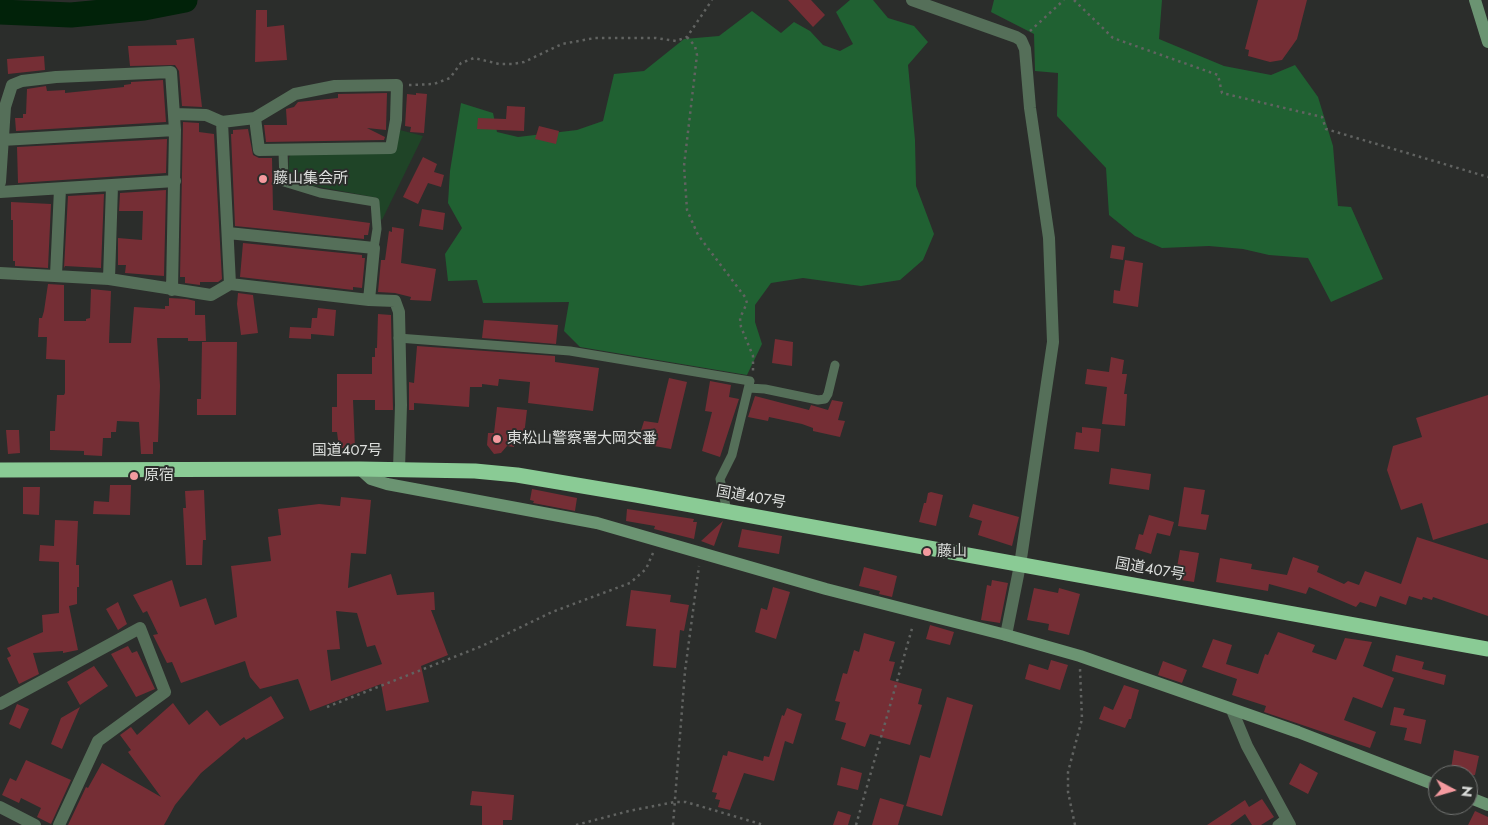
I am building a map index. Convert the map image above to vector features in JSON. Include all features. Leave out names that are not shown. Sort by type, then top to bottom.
[{"type":"highway","name":"国道407号","points":[[0,470],[399,469],[517,475],[727,511],[1488,649]]},
{"type":"street","points":[[912,0],[1021,40],[1025,49],[1030,108],[1049,238],[1053,342],[1020,565],[1006,635]]},
{"type":"street","points":[[1475,0],[1488,42]]},
{"type":"street","points":[[0,182],[3,107],[12,85],[22,81],[56,77],[171,72],[175,130],[172,290]]},
{"type":"street","points":[[174,114],[206,115],[222,122],[255,118],[295,94],[335,86],[397,86],[396,120],[391,148],[258,150],[255,118]]},
{"type":"street","points":[[222,122],[230,284]]},
{"type":"street","points":[[1,149],[175,130]]},
{"type":"street","points":[[0,192],[175,181]]},
{"type":"street","points":[[109,278],[112,186]]},
{"type":"street","points":[[56,275],[60,189]]},
{"type":"street","points":[[228,233],[374,248],[369,300]]},
{"type":"street","points":[[0,273],[109,278],[211,295],[230,284],[369,300],[395,301],[399,312],[398,338],[401,405],[399,469]]},
{"type":"street","points":[[360,469],[372,479],[387,484],[562,516],[701,552],[1080,656],[1298,732],[1428,782]]},
{"type":"street","points":[[0,704],[140,628],[165,692],[98,742],[59,825]]},
{"type":"street","points":[[1232,710],[1284,823]]},
{"type":"street","points":[[0,807],[35,825]]},
{"type":"lane","points":[[283,151],[284,182],[320,193],[375,202],[377,228],[374,248]]},
{"type":"lane","points":[[398,338],[570,351],[750,385],[818,400],[825,399],[828,394],[835,365]]},
{"type":"lane","points":[[727,511],[720,479],[732,455],[750,385]]},
{"type":"path","points":[[397,86],[434,84],[450,78],[460,64],[474,58],[499,64],[512,64],[524,62],[562,44],[595,38],[656,38],[676,41],[687,37],[712,0]]},
{"type":"path","points":[[1021,40],[1064,0]]},
{"type":"path","points":[[1074,0],[1113,38],[1218,75],[1222,93],[1322,117],[1326,129],[1488,177]]},
{"type":"path","points":[[687,37],[695,46],[697,55],[684,166],[687,210],[698,235],[746,297],[746,303],[740,318],[741,327],[753,356],[750,385]]},
{"type":"path","points":[[327,707],[482,646],[552,612],[630,583],[646,569],[652,558],[656,540]]},
{"type":"path","points":[[673,825],[685,671],[701,552]]},
{"type":"path","points":[[856,825],[916,612]]},
{"type":"path","points":[[1075,825],[1068,792],[1068,772],[1082,719],[1080,656]]},
{"type":"path","points":[[576,825],[675,802],[686,802],[764,825]]},
{"type":"green space","points":[[850,0],[873,0],[888,18],[914,26],[928,42],[908,65],[915,140],[916,186],[934,234],[923,260],[900,280],[861,286],[803,278],[771,283],[755,305],[755,322],[762,344],[747,375],[580,347],[564,331],[569,302],[483,303],[477,280],[448,281],[445,254],[462,228],[448,203],[450,171],[461,103],[493,113],[497,132],[518,137],[577,130],[603,121],[614,74],[644,71],[684,39],[719,36],[752,11],[781,33],[794,22],[810,31],[823,45],[840,51],[853,44],[836,12]]},
{"type":"green space","points":[[994,0],[1162,0],[1159,39],[1224,66],[1271,75],[1295,65],[1318,97],[1333,146],[1338,206],[1351,207],[1383,279],[1331,302],[1308,258],[1269,255],[1243,249],[1209,246],[1162,248],[1135,236],[1109,215],[1106,168],[1057,116],[1058,73],[1035,71],[1034,34],[991,12]]},
{"type":"green space","points":[[400,130],[423,136],[382,220],[377,216],[378,198],[288,181],[289,158],[291,154],[394,153]]},
{"type":"building","points":[[788,0],[811,0],[825,15],[813,27]]},
{"type":"building","points":[[1258,0],[1307,0],[1297,39],[1282,60],[1270,62],[1248,56],[1249,50],[1245,49]]},
{"type":"building","points":[[256,10],[267,10],[267,27],[284,25],[287,60],[255,62]]},
{"type":"building","points":[[194,38],[202,107],[182,106],[179,71],[175,65],[130,66],[128,46],[177,45],[176,40]]},
{"type":"building","points":[[44,56],[45,70],[8,74],[7,59]]},
{"type":"building","points":[[163,80],[166,122],[16,131],[15,118],[23,118],[23,114],[26,114],[27,89],[46,86],[47,91],[65,90],[65,93],[124,87],[124,85],[131,84],[131,82]]},
{"type":"building","points":[[387,93],[386,130],[367,128],[385,137],[384,140],[266,142],[264,125],[287,125],[286,109],[294,107],[298,102],[338,98],[338,94]]},
{"type":"building","points":[[416,93],[427,94],[424,133],[410,132],[411,127],[405,126],[407,94],[416,95]]},
{"type":"building","points":[[507,106],[525,107],[524,131],[477,129],[478,118],[506,119]]},
{"type":"building","points":[[183,122],[199,123],[199,132],[214,134],[222,279],[218,282],[200,282],[200,285],[185,283],[185,277],[180,277]]},
{"type":"building","points":[[539,126],[559,131],[556,144],[535,139]]},
{"type":"building","points":[[248,129],[253,155],[259,158],[272,158],[273,210],[370,223],[368,235],[364,235],[364,239],[235,226],[231,134],[233,134],[233,130]]},
{"type":"building","points":[[167,139],[166,173],[18,183],[17,147]]},
{"type":"building","points":[[423,157],[437,164],[434,172],[444,175],[441,187],[428,183],[418,204],[403,197]]},
{"type":"building","points":[[166,190],[164,276],[125,273],[126,265],[118,265],[118,238],[142,240],[143,211],[119,211],[120,193]]},
{"type":"building","points":[[104,194],[101,268],[65,266],[64,268],[68,196]]},
{"type":"building","points":[[11,202],[51,204],[48,268],[15,266],[15,261],[13,261]]},
{"type":"building","points":[[422,209],[445,213],[443,230],[419,226]]},
{"type":"building","points":[[392,227],[404,229],[401,263],[436,269],[431,301],[410,300],[411,297],[395,293],[378,292],[381,260],[385,260],[389,231],[392,232]]},
{"type":"building","points":[[243,243],[362,255],[362,258],[365,258],[362,288],[353,287],[353,290],[240,277]]},
{"type":"building","points":[[1112,245],[1125,247],[1123,260],[1110,258]]},
{"type":"building","points":[[1125,260],[1143,263],[1138,307],[1113,303],[1114,290],[1120,291]]},
{"type":"building","points":[[48,284],[64,285],[64,321],[86,321],[86,319],[90,318],[91,289],[111,291],[109,343],[131,343],[134,307],[165,309],[165,306],[169,306],[169,298],[187,299],[195,301],[195,315],[205,315],[206,341],[188,341],[188,338],[157,338],[160,386],[158,442],[153,442],[153,454],[141,454],[139,422],[117,421],[116,432],[111,432],[111,438],[103,438],[102,456],[84,455],[84,451],[50,450],[50,431],[55,431],[57,395],[64,395],[65,393],[65,360],[46,359],[47,337],[38,337],[39,318],[42,318],[44,311]]},
{"type":"building","points":[[238,293],[253,295],[258,333],[241,335],[237,304]]},
{"type":"building","points":[[318,308],[336,310],[334,336],[311,334],[311,339],[289,338],[290,327],[311,328],[312,318],[317,318]]},
{"type":"building","points":[[378,314],[391,315],[393,410],[375,410],[375,400],[353,400],[355,448],[339,448],[337,432],[332,432],[332,407],[337,407],[337,374],[372,374],[372,357],[375,357],[375,348],[377,348]]},
{"type":"building","points":[[484,320],[558,325],[556,344],[482,338]]},
{"type":"building","points":[[775,339],[793,342],[792,366],[772,363]]},
{"type":"building","points":[[202,342],[237,342],[236,415],[197,415],[197,399],[201,399]]},
{"type":"building","points":[[417,346],[555,356],[555,362],[599,368],[593,411],[528,403],[530,382],[499,379],[498,386],[482,384],[482,387],[470,387],[469,407],[414,403],[414,410],[409,410],[409,382],[414,383]]},
{"type":"building","points":[[1111,357],[1124,360],[1122,374],[1127,374],[1124,394],[1127,394],[1125,426],[1102,424],[1107,387],[1085,384],[1087,369],[1109,372]]},
{"type":"building","points":[[669,378],[687,382],[671,449],[637,443],[644,421],[658,423]]},
{"type":"building","points":[[710,381],[731,385],[729,397],[739,399],[720,457],[702,451],[712,412],[705,411]]},
{"type":"building","points":[[1488,395],[1488,523],[1433,540],[1422,503],[1401,510],[1387,470],[1393,446],[1422,437],[1416,418]]},
{"type":"building","points":[[755,396],[809,410],[811,405],[828,410],[832,400],[843,402],[838,420],[845,421],[840,437],[813,431],[813,428],[802,424],[769,417],[768,421],[748,417]]},
{"type":"building","points":[[497,407],[527,410],[523,444],[514,443],[514,447],[507,446],[501,453],[494,454],[487,445],[488,433],[494,433]]},
{"type":"building","points":[[1082,427],[1101,429],[1099,452],[1074,449],[1076,432],[1082,433]]},
{"type":"building","points":[[6,430],[19,430],[20,453],[8,454]]},
{"type":"building","points":[[1111,468],[1151,474],[1149,490],[1109,484]]},
{"type":"building","points":[[110,485],[131,485],[130,515],[93,514],[94,501],[109,502]]},
{"type":"building","points":[[23,487],[40,487],[39,515],[23,514]]},
{"type":"building","points":[[1184,487],[1205,490],[1201,514],[1209,515],[1206,530],[1178,526]]},
{"type":"building","points":[[532,489],[577,498],[575,511],[533,503],[534,501],[530,500]]},
{"type":"building","points":[[204,490],[206,540],[203,540],[202,565],[186,565],[183,508],[186,508],[185,491]]},
{"type":"building","points":[[928,493],[943,495],[936,526],[919,522]]},
{"type":"building","points":[[341,497],[371,500],[366,554],[351,553],[348,588],[391,574],[397,595],[434,592],[435,610],[431,610],[448,655],[421,666],[429,702],[386,711],[381,684],[310,711],[298,679],[260,689],[250,677],[245,661],[181,683],[172,662],[167,663],[153,635],[158,634],[147,611],[143,613],[133,595],[172,580],[180,607],[206,598],[215,625],[237,617],[231,566],[271,561],[268,537],[281,535],[278,509],[319,504],[340,506]],"holes":[[[336,611],[357,613],[367,647],[375,645],[382,664],[331,681],[327,650],[340,649]]]},
{"type":"building","points":[[973,504],[1019,517],[1012,546],[978,535],[982,521],[969,517]]},
{"type":"building","points":[[627,509],[694,519],[693,522],[697,522],[694,539],[654,529],[655,526],[626,521]]},
{"type":"building","points":[[1149,515],[1174,522],[1170,536],[1157,533],[1151,554],[1135,549],[1139,534],[1143,535]]},
{"type":"building","points":[[55,520],[78,521],[76,565],[79,565],[79,587],[77,587],[77,604],[69,606],[78,650],[63,653],[63,651],[33,653],[39,674],[19,684],[7,658],[11,656],[7,648],[43,632],[42,615],[59,613],[59,562],[39,561],[40,545],[54,546]]},
{"type":"building","points":[[723,521],[714,546],[701,541]]},
{"type":"building","points":[[742,529],[782,536],[779,554],[738,547]]},
{"type":"building","points":[[1417,537],[1488,560],[1488,616],[1433,597],[1432,600],[1423,597],[1422,600],[1409,596],[1406,605],[1380,596],[1376,607],[1360,602],[1356,607],[1309,587],[1306,594],[1269,584],[1268,591],[1216,582],[1220,558],[1252,564],[1251,569],[1287,575],[1293,557],[1319,566],[1317,572],[1344,584],[1348,581],[1359,585],[1365,571],[1401,584]]},
{"type":"building","points":[[1180,550],[1199,553],[1194,582],[1175,579]]},
{"type":"building","points":[[864,567],[897,576],[892,597],[879,594],[880,591],[859,586]]},
{"type":"building","points":[[992,580],[1008,583],[1000,623],[981,620],[987,585],[991,586]]},
{"type":"building","points":[[773,587],[790,592],[776,639],[755,632],[761,608],[767,610]]},
{"type":"building","points":[[1034,588],[1058,593],[1059,588],[1080,594],[1069,635],[1048,630],[1049,624],[1027,620]]},
{"type":"building","points":[[631,590],[671,595],[670,602],[689,605],[684,631],[680,630],[676,668],[653,666],[656,629],[626,626]]},
{"type":"building","points":[[118,602],[127,624],[118,630],[106,609]]},
{"type":"building","points":[[930,625],[954,632],[950,645],[926,639]]},
{"type":"building","points":[[1278,632],[1315,645],[1312,652],[1336,660],[1345,638],[1372,642],[1363,666],[1394,678],[1382,708],[1353,697],[1344,720],[1376,732],[1370,748],[1264,712],[1266,706],[1232,695],[1237,679],[1202,667],[1213,639],[1232,645],[1226,664],[1258,674],[1265,654],[1268,655]]},
{"type":"building","points":[[864,633],[895,642],[889,661],[895,662],[890,680],[922,689],[918,704],[922,705],[910,745],[870,734],[865,747],[841,739],[846,723],[835,720],[840,702],[835,701],[843,673],[847,674],[854,650],[859,652]]},
{"type":"building","points":[[128,646],[132,653],[137,651],[155,689],[136,697],[111,654]]},
{"type":"building","points":[[1396,655],[1424,662],[1422,669],[1446,675],[1444,685],[1392,671]]},
{"type":"building","points":[[1051,660],[1068,665],[1060,690],[1025,679],[1029,664],[1048,670]]},
{"type":"building","points":[[1163,661],[1187,670],[1182,683],[1158,675]]},
{"type":"building","points":[[94,666],[108,686],[80,705],[67,682]]},
{"type":"building","points":[[1124,685],[1139,690],[1131,719],[1129,719],[1125,728],[1099,719],[1104,706],[1113,710]]},
{"type":"building","points":[[271,696],[284,718],[246,740],[244,737],[201,773],[175,805],[164,825],[68,825],[86,787],[88,788],[102,763],[161,797],[128,752],[131,750],[120,735],[131,727],[137,735],[173,703],[189,725],[207,710],[220,726]]},
{"type":"building","points":[[947,697],[973,705],[942,816],[906,806],[920,755],[930,758]]},
{"type":"building","points":[[17,704],[29,709],[20,729],[9,724]]},
{"type":"building","points":[[80,707],[62,749],[51,744],[61,718]]},
{"type":"building","points":[[1394,707],[1405,709],[1403,715],[1426,720],[1421,744],[1404,740],[1407,728],[1390,725]]},
{"type":"building","points":[[787,708],[802,714],[793,744],[785,741],[774,781],[744,773],[730,810],[718,807],[720,800],[715,799],[717,793],[712,792],[723,755],[727,756],[728,751],[763,761],[764,756],[769,757],[782,715],[784,716]]},
{"type":"building","points":[[1454,750],[1479,756],[1477,765],[1452,765]]},
{"type":"building","points":[[26,760],[71,780],[51,824],[37,817],[41,808],[21,798],[19,803],[2,795],[10,778],[16,781]]},
{"type":"building","points":[[1300,763],[1318,773],[1308,794],[1289,784]]},
{"type":"building","points":[[841,767],[862,773],[858,790],[837,785]]},
{"type":"building","points":[[472,791],[514,795],[512,820],[503,820],[503,825],[482,825],[482,806],[470,805]]},
{"type":"building","points":[[880,798],[904,805],[898,825],[872,825]]},
{"type":"building","points":[[1262,799],[1274,817],[1261,825],[1252,825],[1245,814],[1230,825],[1207,825],[1245,800],[1249,807]]},
{"type":"building","points":[[838,811],[851,815],[848,825],[833,825]]},
{"type":"building","points":[[1478,812],[1488,817],[1488,825],[1468,825],[1473,815],[1478,815]]},
{"type":"waterway","points":[[0,12],[71,15],[144,8],[185,0]]},
{"type":"place","name":"藤山集会所","points":[[263,179]]},
{"type":"place","name":"東松山警察署大岡交番","points":[[497,439]]},
{"type":"place","name":"原宿","points":[[134,476]]},
{"type":"place","name":"藤山","points":[[927,552]]}]
